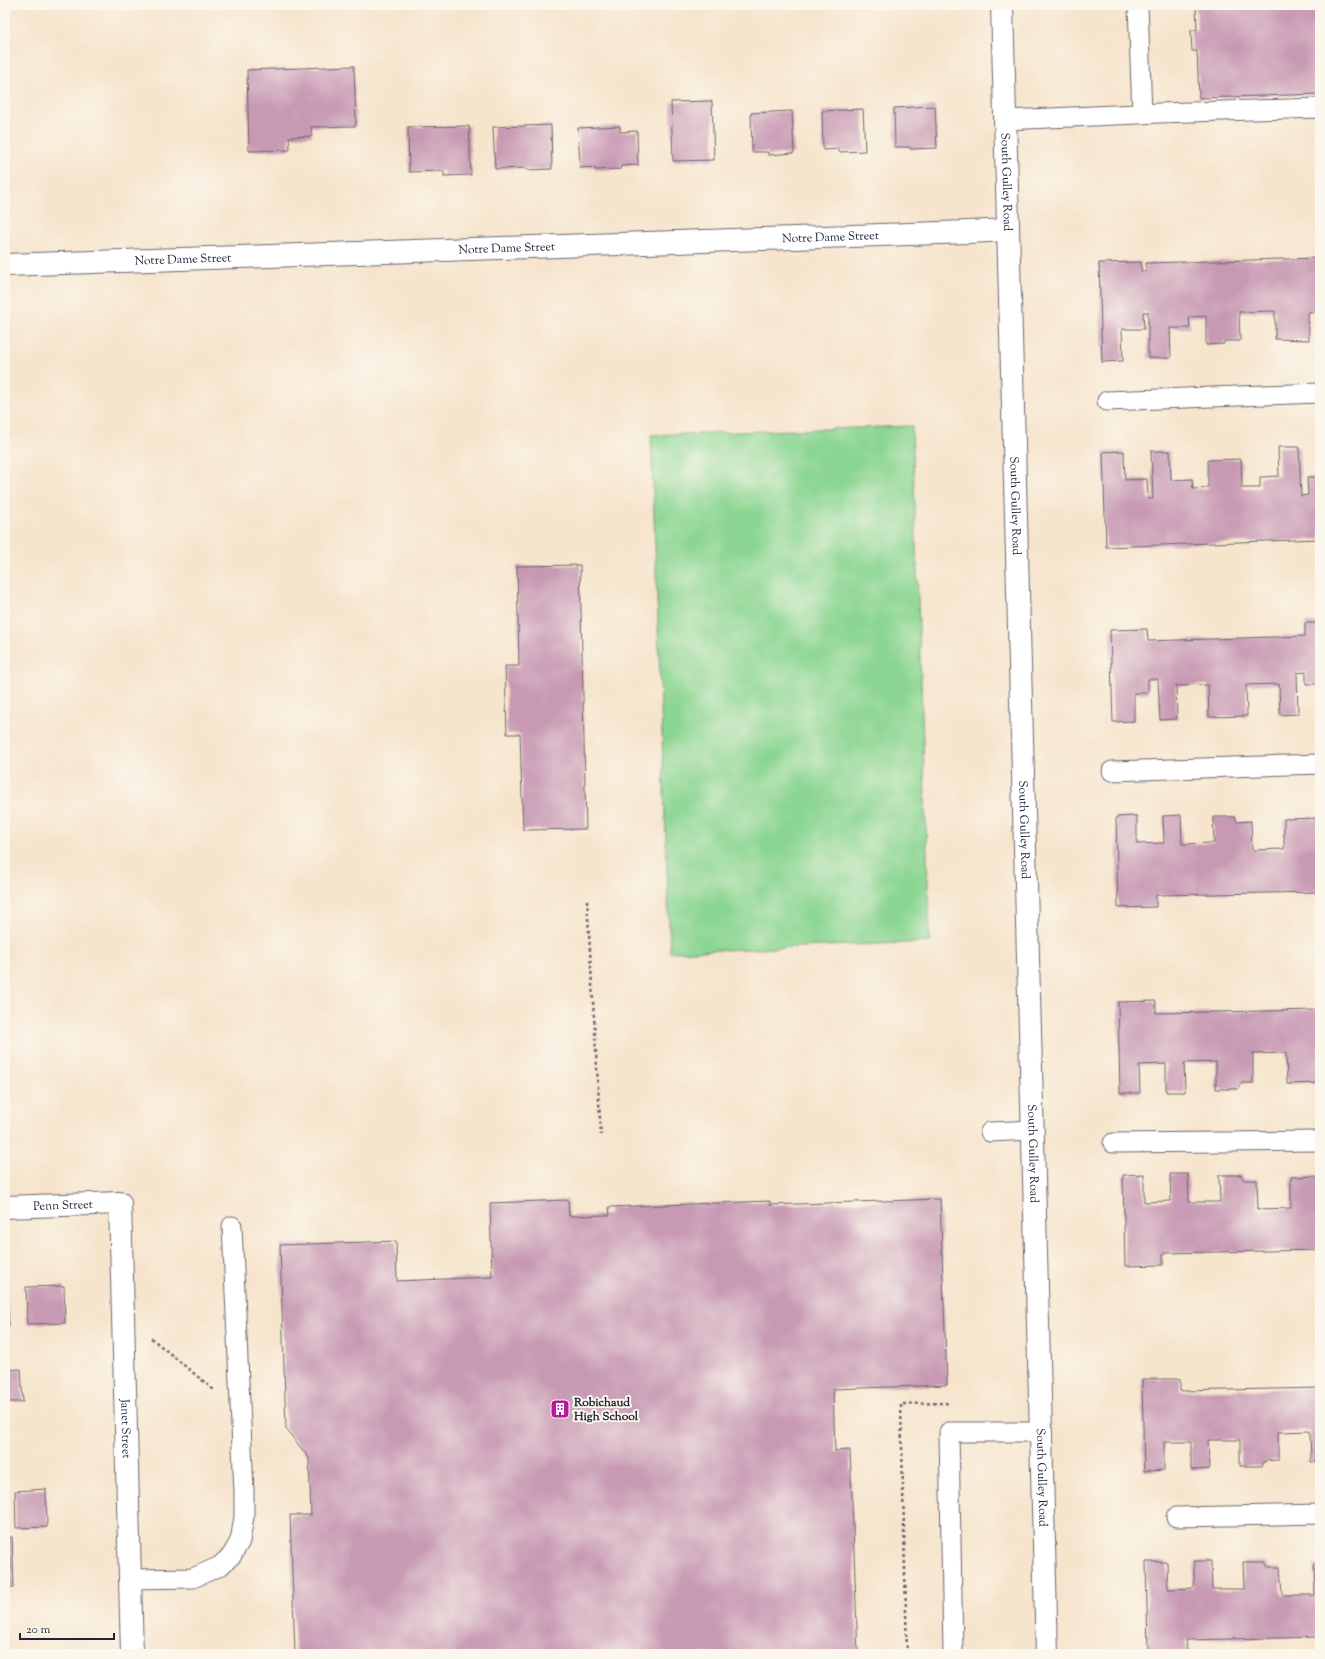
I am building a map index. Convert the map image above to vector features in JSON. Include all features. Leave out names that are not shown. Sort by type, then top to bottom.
[{"type":"street","name":"South Gulley Road","points":[[1002,5],[1047,1654]]},
{"type":"street","name":"Notre Dame Street","points":[[5,265],[960,233],[1008,230]]},
{"type":"street","name":"Penn Street","points":[[5,1207],[120,1203]]},
{"type":"street","name":"Janet Street","points":[[120,1203],[132,1654]]},
{"type":"lane","points":[[1138,5],[1142,114]]},
{"type":"lane","points":[[1005,120],[1320,108]]},
{"type":"lane","points":[[1107,402],[1320,393]]},
{"type":"lane","points":[[1112,771],[1320,764]]},
{"type":"lane","points":[[990,1132],[1033,1130]]},
{"type":"lane","points":[[1113,1143],[1320,1141]]},
{"type":"lane","points":[[131,1579],[193,1578],[220,1566],[232,1555],[240,1541],[244,1517],[244,1492],[232,1226]]},
{"type":"lane","points":[[953,1654],[949,1432],[1041,1432]]},
{"type":"lane","points":[[1176,1517],[1320,1514]]},
{"type":"path","points":[[587,900],[600,1135]]},
{"type":"path","points":[[146,1335],[216,1392]]},
{"type":"path","points":[[907,1654],[901,1404],[946,1403],[953,1409]]},
{"type":"green space","points":[[912,426],[930,942],[670,952],[651,435]]},
{"type":"building","points":[[1196,5],[1320,5],[1320,94],[1199,98],[1197,51],[1192,51],[1191,30],[1197,30]]},
{"type":"building","points":[[354,66],[356,126],[311,127],[312,136],[289,137],[290,150],[249,151],[247,70]]},
{"type":"building","points":[[712,101],[714,160],[673,161],[671,102]]},
{"type":"building","points":[[935,106],[937,148],[910,149],[910,147],[895,147],[894,108]]},
{"type":"building","points":[[863,109],[865,151],[839,152],[839,149],[823,150],[822,111]]},
{"type":"building","points":[[792,111],[794,153],[768,155],[768,152],[752,152],[751,113]]},
{"type":"building","points":[[551,125],[552,169],[495,169],[493,127]]},
{"type":"building","points":[[469,126],[471,175],[444,176],[444,171],[409,172],[408,127]]},
{"type":"building","points":[[620,126],[620,132],[637,131],[638,165],[621,166],[621,169],[595,170],[595,167],[580,168],[578,128]]},
{"type":"building","points":[[1320,258],[1320,311],[1308,312],[1309,340],[1275,339],[1275,311],[1239,312],[1240,341],[1224,341],[1224,344],[1206,345],[1206,316],[1189,317],[1190,328],[1170,328],[1171,358],[1148,358],[1148,312],[1143,312],[1144,329],[1122,329],[1123,361],[1102,362],[1099,263],[1141,262],[1141,271],[1146,271],[1146,263]]},
{"type":"building","points":[[1278,447],[1299,447],[1301,496],[1308,495],[1307,477],[1320,477],[1320,539],[1106,547],[1103,452],[1124,451],[1125,480],[1147,479],[1148,499],[1153,499],[1151,451],[1170,451],[1171,480],[1192,479],[1193,489],[1208,488],[1208,460],[1241,459],[1242,488],[1260,488],[1260,477],[1279,476]]},
{"type":"building","points":[[580,565],[586,829],[523,830],[520,734],[507,734],[505,666],[519,666],[517,566]]},
{"type":"building","points":[[1305,623],[1320,623],[1320,684],[1306,684],[1306,672],[1297,673],[1298,714],[1280,715],[1279,684],[1246,685],[1247,716],[1209,717],[1208,685],[1176,686],[1177,719],[1160,720],[1158,679],[1148,679],[1148,693],[1134,693],[1134,721],[1113,722],[1110,630],[1147,629],[1148,641],[1305,636]]},
{"type":"building","points":[[1181,815],[1182,844],[1214,843],[1213,817],[1235,817],[1237,822],[1251,821],[1252,850],[1284,849],[1284,819],[1319,818],[1320,892],[1156,895],[1156,907],[1118,908],[1116,817],[1137,816],[1137,844],[1164,843],[1163,816]]},
{"type":"building","points":[[1156,1001],[1156,1013],[1320,1010],[1320,1083],[1287,1084],[1286,1053],[1253,1054],[1253,1083],[1241,1083],[1238,1089],[1216,1089],[1216,1062],[1184,1063],[1185,1092],[1166,1092],[1166,1064],[1139,1065],[1140,1093],[1120,1093],[1118,1002]]},
{"type":"building","points":[[1144,1174],[1144,1202],[1171,1201],[1170,1174],[1188,1174],[1189,1202],[1220,1202],[1219,1175],[1241,1175],[1244,1180],[1257,1180],[1258,1209],[1291,1208],[1291,1177],[1320,1176],[1320,1250],[1163,1253],[1163,1265],[1125,1266],[1123,1175]]},
{"type":"building","name":"Robichaud High School","points":[[940,1199],[947,1385],[833,1389],[835,1451],[850,1450],[858,1654],[295,1654],[290,1515],[311,1515],[309,1458],[286,1429],[280,1245],[396,1241],[397,1281],[492,1277],[490,1203],[568,1200],[569,1216],[610,1215],[609,1207],[770,1201],[770,1205]]},
{"type":"building","points":[[64,1286],[65,1323],[27,1324],[26,1287]]},
{"type":"building","points":[[5,1289],[7,1289],[9,1327],[5,1327]]},
{"type":"building","points":[[21,1369],[23,1402],[5,1402],[5,1370]]},
{"type":"building","points":[[1142,1379],[1180,1379],[1180,1391],[1320,1388],[1320,1462],[1311,1462],[1310,1431],[1278,1432],[1278,1460],[1265,1461],[1262,1466],[1240,1466],[1240,1440],[1208,1440],[1209,1469],[1191,1470],[1191,1442],[1164,1442],[1164,1470],[1144,1471]]},
{"type":"building","points":[[46,1489],[47,1527],[16,1528],[15,1491]]},
{"type":"building","points":[[5,1537],[12,1537],[14,1587],[5,1587]]},
{"type":"building","points":[[1194,1561],[1211,1561],[1212,1589],[1244,1589],[1243,1562],[1265,1562],[1268,1567],[1280,1567],[1282,1595],[1315,1595],[1314,1564],[1320,1564],[1320,1637],[1186,1640],[1187,1652],[1148,1653],[1146,1562],[1167,1562],[1168,1589],[1194,1588]]},
{"type":"place","name":"Robichaud High School","points":[[560,1409]]}]
